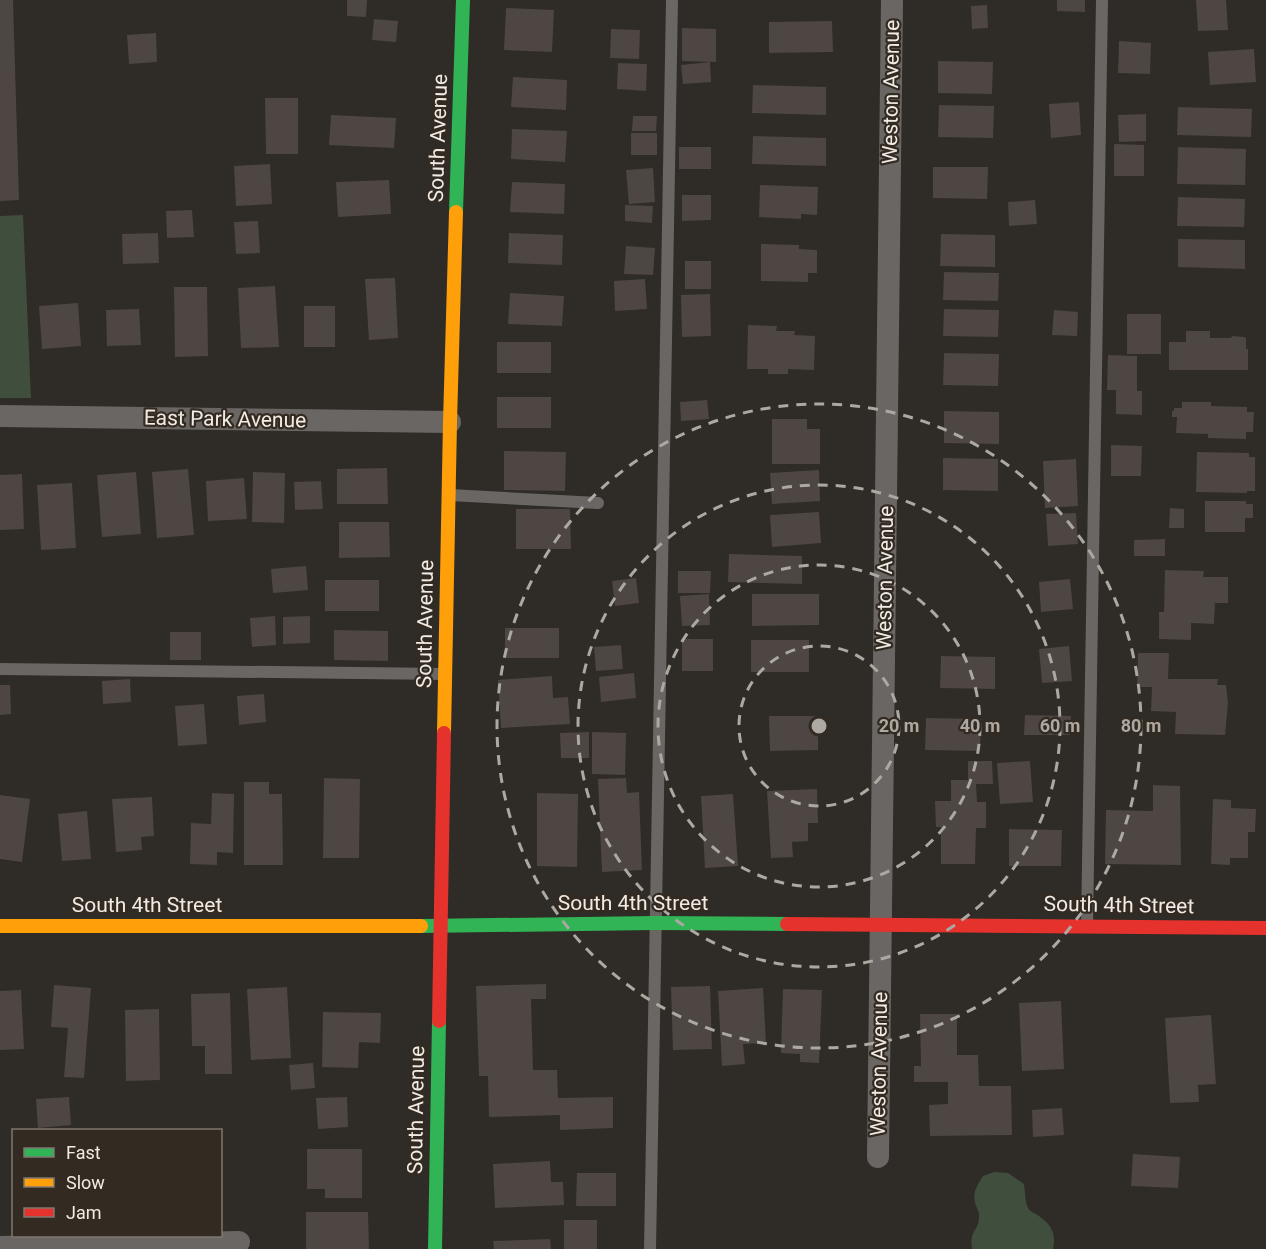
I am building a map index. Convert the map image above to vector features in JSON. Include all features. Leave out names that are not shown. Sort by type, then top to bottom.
[{"type":"street","name":"South Avenue","points":[[435,1249],[450,422],[463,0]]},
{"type":"street","name":"Weston Avenue","points":[[878,1157],[892,0]]},
{"type":"street","name":"East Park Avenue","points":[[0,417],[450,422]]},
{"type":"street","name":"South 4th Street","points":[[0,926],[440,926],[655,923],[1266,928]]},
{"type":"street","points":[[0,1247],[239,1242]]},
{"type":"lane","points":[[650,1249],[672,0]]},
{"type":"lane","points":[[1087,926],[1102,0]]},
{"type":"lane","points":[[449,495],[598,503]]},
{"type":"lane","points":[[0,669],[445,674]]},
{"type":"green space","points":[[23,215],[31,398],[0,398],[0,216]]},
{"type":"green space","points":[[994,1172],[1008,1173],[1024,1184],[1029,1210],[1045,1221],[1052,1230],[1053,1249],[972,1249],[972,1238],[979,1217],[974,1199],[975,1191],[983,1176]]},
{"type":"building","points":[[0,0],[13,0],[19,200],[0,201]]},
{"type":"building","points":[[347,0],[367,0],[366,17],[347,16]]},
{"type":"building","points":[[1057,0],[1085,0],[1085,12],[1057,11]]},
{"type":"building","points":[[1196,0],[1226,0],[1228,30],[1198,31]]},
{"type":"building","points":[[987,5],[988,28],[972,29],[971,6]]},
{"type":"building","points":[[506,8],[554,10],[552,52],[504,50]]},
{"type":"building","points":[[374,19],[398,21],[396,42],[372,40]]},
{"type":"building","points":[[832,21],[833,52],[769,53],[769,22]]},
{"type":"building","points":[[682,28],[716,29],[716,62],[682,61]]},
{"type":"building","points":[[611,29],[640,30],[639,59],[610,58]]},
{"type":"building","points":[[156,33],[157,62],[129,64],[127,35]]},
{"type":"building","points":[[1119,41],[1151,43],[1150,74],[1118,73]]},
{"type":"building","points":[[1254,49],[1256,82],[1210,85],[1208,52]]},
{"type":"building","points":[[938,61],[993,62],[992,94],[938,93]]},
{"type":"building","points":[[710,62],[711,82],[683,84],[681,65]]},
{"type":"building","points":[[618,63],[647,64],[646,91],[617,89]]},
{"type":"building","points":[[513,77],[567,80],[566,110],[511,107]]},
{"type":"building","points":[[753,85],[826,87],[826,115],[752,113]]},
{"type":"building","points":[[265,98],[298,98],[298,154],[266,154]]},
{"type":"building","points":[[1079,102],[1081,135],[1051,138],[1049,104]]},
{"type":"building","points":[[939,105],[994,106],[993,138],[938,137]]},
{"type":"building","points":[[1178,107],[1252,109],[1251,137],[1177,135]]},
{"type":"building","points":[[1146,114],[1146,141],[1119,142],[1118,115]]},
{"type":"building","points":[[331,115],[396,118],[394,148],[329,145]]},
{"type":"building","points":[[633,116],[657,116],[656,131],[632,131]]},
{"type":"building","points":[[512,129],[567,131],[565,162],[511,159]]},
{"type":"building","points":[[631,133],[657,133],[657,155],[631,155]]},
{"type":"building","points":[[753,136],[826,138],[826,166],[752,164]]},
{"type":"building","points":[[1114,144],[1144,145],[1144,176],[1114,176]]},
{"type":"building","points":[[679,147],[711,147],[711,169],[679,169]]},
{"type":"building","points":[[1178,147],[1246,149],[1245,185],[1177,184]]},
{"type":"building","points":[[270,164],[272,204],[236,206],[234,166]]},
{"type":"building","points":[[933,167],[988,167],[987,199],[933,198]]},
{"type":"building","points":[[653,168],[655,202],[629,204],[626,170]]},
{"type":"building","points":[[389,180],[391,214],[338,217],[336,182]]},
{"type":"building","points":[[512,182],[565,184],[564,214],[510,212]]},
{"type":"building","points":[[760,185],[818,187],[817,215],[801,214],[801,219],[759,217]]},
{"type":"building","points":[[682,195],[711,195],[711,220],[682,221]]},
{"type":"building","points":[[1178,197],[1245,199],[1244,227],[1177,226]]},
{"type":"building","points":[[1035,200],[1037,224],[1009,226],[1008,202]]},
{"type":"building","points":[[625,205],[653,206],[652,223],[625,221]]},
{"type":"building","points":[[192,210],[194,237],[167,238],[166,211]]},
{"type":"building","points":[[258,221],[260,253],[236,254],[234,222]]},
{"type":"building","points":[[158,233],[159,263],[123,264],[122,234]]},
{"type":"building","points":[[509,233],[563,235],[562,265],[508,263]]},
{"type":"building","points":[[941,234],[995,235],[995,267],[940,266]]},
{"type":"building","points":[[1178,239],[1245,240],[1245,269],[1178,267]]},
{"type":"building","points":[[761,244],[799,245],[799,249],[817,250],[817,273],[808,273],[808,282],[761,281]]},
{"type":"building","points":[[626,246],[655,248],[653,275],[624,274]]},
{"type":"building","points":[[685,261],[711,261],[711,289],[685,289]]},
{"type":"building","points":[[944,272],[999,273],[998,301],[943,300]]},
{"type":"building","points":[[395,278],[398,338],[369,340],[365,279]]},
{"type":"building","points":[[645,279],[647,309],[615,311],[614,281]]},
{"type":"building","points":[[275,286],[279,347],[241,348],[238,288]]},
{"type":"building","points":[[174,287],[207,287],[208,356],[175,357]]},
{"type":"building","points":[[510,293],[564,296],[562,326],[508,324]]},
{"type":"building","points":[[710,294],[711,336],[682,337],[681,295]]},
{"type":"building","points":[[78,303],[81,346],[42,349],[39,306]]},
{"type":"building","points":[[304,306],[335,306],[335,347],[304,347]]},
{"type":"building","points":[[139,309],[141,345],[107,346],[106,310]]},
{"type":"building","points":[[944,309],[999,310],[998,337],[943,336]]},
{"type":"building","points":[[1054,310],[1078,312],[1077,336],[1052,335]]},
{"type":"building","points":[[1127,314],[1161,314],[1161,354],[1127,354]]},
{"type":"building","points":[[748,325],[777,326],[776,331],[795,331],[794,335],[815,336],[814,370],[788,369],[788,374],[768,374],[768,369],[747,369]]},
{"type":"building","points":[[1186,331],[1210,331],[1210,338],[1233,336],[1246,338],[1248,370],[1169,370],[1169,342],[1186,342]]},
{"type":"building","points":[[497,342],[551,342],[551,373],[497,373]]},
{"type":"building","points":[[944,353],[999,354],[998,386],[943,385]]},
{"type":"building","points":[[1108,355],[1137,356],[1137,391],[1142,391],[1142,415],[1116,414],[1116,390],[1107,390]]},
{"type":"building","points":[[497,397],[551,397],[551,428],[497,428]]},
{"type":"building","points":[[707,400],[709,419],[681,421],[680,402]]},
{"type":"building","points":[[1182,402],[1211,402],[1211,406],[1247,407],[1247,412],[1254,412],[1253,432],[1246,432],[1246,439],[1208,438],[1208,434],[1176,433],[1177,417],[1172,417],[1172,411],[1174,408],[1182,408]]},
{"type":"building","points":[[944,411],[999,412],[999,444],[944,443]]},
{"type":"building","points":[[772,419],[807,419],[807,429],[820,429],[820,464],[772,464]]},
{"type":"building","points":[[1111,445],[1142,446],[1141,476],[1111,476]]},
{"type":"building","points":[[504,451],[566,452],[565,491],[504,490]]},
{"type":"building","points":[[1197,452],[1249,453],[1249,457],[1255,457],[1255,491],[1247,491],[1247,493],[1196,492]]},
{"type":"building","points":[[943,458],[998,459],[998,491],[943,490]]},
{"type":"building","points":[[1076,459],[1078,506],[1045,508],[1043,461]]},
{"type":"building","points":[[387,468],[388,504],[337,504],[337,469]]},
{"type":"building","points":[[188,469],[194,535],[157,538],[152,472]]},
{"type":"building","points":[[819,470],[820,501],[772,504],[770,473]]},
{"type":"building","points":[[136,472],[141,534],[102,537],[97,475]]},
{"type":"building","points":[[253,472],[285,473],[284,523],[252,522]]},
{"type":"building","points":[[22,474],[24,529],[0,530],[0,475]]},
{"type":"building","points":[[244,478],[247,519],[208,521],[206,481]]},
{"type":"building","points":[[321,481],[323,509],[295,510],[294,482]]},
{"type":"building","points":[[72,483],[76,548],[41,550],[37,485]]},
{"type":"building","points":[[1205,501],[1246,501],[1246,504],[1253,504],[1253,518],[1245,518],[1245,532],[1205,532]]},
{"type":"building","points":[[1170,508],[1184,509],[1184,528],[1169,528]]},
{"type":"building","points":[[516,509],[570,509],[571,549],[516,549]]},
{"type":"building","points":[[819,512],[821,543],[772,547],[770,515]]},
{"type":"building","points":[[1076,513],[1078,544],[1048,546],[1046,514]]},
{"type":"building","points":[[339,522],[389,522],[390,557],[339,558]]},
{"type":"building","points":[[1165,539],[1165,556],[1134,556],[1134,540]]},
{"type":"building","points":[[729,554],[802,556],[802,584],[728,582]]},
{"type":"building","points":[[306,566],[308,590],[273,593],[271,569]]},
{"type":"building","points":[[1165,570],[1204,571],[1203,577],[1228,577],[1228,603],[1215,603],[1214,624],[1191,623],[1191,640],[1159,639],[1159,612],[1164,612]]},
{"type":"building","points":[[678,571],[711,571],[710,593],[678,593]]},
{"type":"building","points":[[636,578],[639,603],[615,606],[612,581]]},
{"type":"building","points":[[1070,579],[1073,609],[1041,612],[1039,582]]},
{"type":"building","points":[[325,580],[379,580],[379,611],[325,611]]},
{"type":"building","points":[[709,594],[710,625],[682,626],[680,596]]},
{"type":"building","points":[[752,594],[819,594],[819,625],[752,626]]},
{"type":"building","points":[[275,616],[276,645],[252,647],[250,618]]},
{"type":"building","points":[[310,616],[310,643],[283,644],[283,617]]},
{"type":"building","points":[[505,628],[559,628],[559,658],[505,658]]},
{"type":"building","points":[[334,630],[388,631],[388,661],[334,660]]},
{"type":"building","points":[[170,632],[201,632],[201,660],[170,660]]},
{"type":"building","points":[[682,639],[713,639],[713,671],[682,671]]},
{"type":"building","points":[[751,640],[809,640],[809,672],[751,672]]},
{"type":"building","points":[[621,645],[623,669],[596,671],[594,647]]},
{"type":"building","points":[[1069,646],[1072,681],[1042,683],[1039,649]]},
{"type":"building","points":[[1138,653],[1169,653],[1168,679],[1218,679],[1217,685],[1226,685],[1228,703],[1225,735],[1175,734],[1176,712],[1151,711],[1152,687],[1137,687]]},
{"type":"building","points":[[941,656],[995,657],[995,689],[940,688]]},
{"type":"building","points":[[634,673],[636,698],[601,702],[599,677]]},
{"type":"building","points":[[552,676],[553,698],[568,697],[570,724],[501,728],[498,680]]},
{"type":"building","points":[[130,679],[131,702],[103,704],[102,681]]},
{"type":"building","points":[[0,685],[10,685],[11,714],[0,715]]},
{"type":"building","points":[[264,694],[266,722],[239,725],[237,696]]},
{"type":"building","points":[[204,704],[207,744],[178,746],[175,706]]},
{"type":"building","points":[[1025,715],[1071,716],[1070,735],[1024,735]]},
{"type":"building","points":[[769,716],[818,716],[818,750],[770,751]]},
{"type":"building","points":[[926,718],[981,719],[980,751],[925,750]]},
{"type":"building","points":[[589,732],[589,758],[561,758],[560,733]]},
{"type":"building","points":[[592,732],[626,733],[625,775],[592,774]]},
{"type":"building","points":[[968,761],[992,761],[993,784],[976,784],[977,802],[986,802],[986,828],[976,828],[975,864],[941,864],[941,827],[936,827],[935,801],[951,801],[951,780],[968,780]]},
{"type":"building","points":[[1030,761],[1033,802],[1000,804],[997,763]]},
{"type":"building","points":[[324,778],[360,779],[359,858],[323,858]]},
{"type":"building","points":[[626,778],[627,793],[639,792],[642,870],[602,872],[598,779]]},
{"type":"building","points":[[244,782],[269,782],[269,794],[282,794],[283,865],[244,865]]},
{"type":"building","points":[[1153,785],[1180,786],[1181,865],[1105,864],[1106,810],[1153,811]]},
{"type":"building","points":[[817,789],[818,823],[808,823],[808,841],[792,842],[793,857],[771,858],[767,791]]},
{"type":"building","points":[[212,793],[234,794],[233,853],[217,852],[217,865],[190,864],[191,823],[211,824]]},
{"type":"building","points":[[537,793],[578,794],[577,867],[537,866]]},
{"type":"building","points":[[733,794],[738,866],[705,868],[701,796]]},
{"type":"building","points":[[0,795],[30,799],[22,862],[0,859]]},
{"type":"building","points":[[152,797],[154,836],[141,837],[142,850],[116,852],[112,799]]},
{"type":"building","points":[[1213,799],[1231,800],[1231,808],[1256,809],[1255,832],[1248,832],[1248,858],[1230,858],[1230,865],[1211,864]]},
{"type":"building","points":[[87,811],[91,859],[62,861],[58,814]]},
{"type":"building","points":[[1009,829],[1062,830],[1061,866],[1009,866]]},
{"type":"building","points":[[546,984],[546,999],[531,999],[533,1070],[557,1070],[558,1098],[613,1097],[613,1128],[560,1130],[560,1115],[489,1117],[488,1076],[479,1076],[476,986]]},
{"type":"building","points":[[54,985],[91,988],[84,1078],[64,1077],[68,1028],[51,1027]]},
{"type":"building","points":[[710,986],[712,1049],[673,1050],[671,987]]},
{"type":"building","points":[[287,987],[291,1058],[251,1060],[247,989]]},
{"type":"building","points":[[763,988],[766,1043],[743,1044],[745,1064],[722,1066],[718,991]]},
{"type":"building","points":[[783,989],[822,990],[819,1063],[800,1062],[800,1054],[781,1053]]},
{"type":"building","points":[[21,990],[24,1049],[0,1050],[0,991]]},
{"type":"building","points":[[230,993],[232,1074],[205,1074],[205,1046],[192,1046],[191,994]]},
{"type":"building","points":[[1061,1001],[1064,1069],[1022,1071],[1019,1003]]},
{"type":"building","points":[[159,1009],[160,1080],[126,1081],[125,1010]]},
{"type":"building","points":[[323,1012],[381,1013],[380,1043],[359,1042],[358,1068],[322,1067]]},
{"type":"building","points":[[920,1014],[957,1014],[957,1055],[978,1055],[979,1086],[1011,1086],[1012,1135],[930,1136],[929,1105],[948,1104],[948,1082],[914,1082],[914,1066],[921,1066]]},
{"type":"building","points":[[1211,1015],[1216,1084],[1198,1085],[1199,1102],[1170,1103],[1165,1018]]},
{"type":"building","points":[[313,1063],[315,1088],[291,1090],[289,1065]]},
{"type":"building","points":[[69,1097],[71,1125],[38,1128],[36,1099]]},
{"type":"building","points":[[347,1097],[348,1127],[318,1129],[316,1098]]},
{"type":"building","points":[[1062,1108],[1064,1135],[1033,1137],[1032,1110]]},
{"type":"building","points":[[307,1149],[362,1149],[362,1198],[325,1198],[325,1189],[307,1189]]},
{"type":"building","points":[[1133,1154],[1180,1157],[1178,1188],[1131,1186]]},
{"type":"building","points":[[550,1161],[551,1182],[563,1182],[564,1205],[495,1208],[493,1164]]},
{"type":"building","points":[[577,1173],[616,1173],[616,1206],[576,1206]]},
{"type":"building","points":[[306,1212],[368,1212],[369,1249],[306,1249]]},
{"type":"building","points":[[564,1220],[597,1220],[597,1249],[564,1249]]},
{"type":"building","points":[[550,1239],[551,1249],[494,1249],[493,1241]]},
{"type":"traffic: fast","points":[[456,212],[463,0]]},
{"type":"traffic: fast","points":[[421,926],[787,924]]},
{"type":"traffic: fast","points":[[435,1249],[439,1021]]},
{"type":"traffic: slow","points":[[444,733],[456,212]]},
{"type":"traffic: slow","points":[[0,926],[421,926]]},
{"type":"traffic: jam","points":[[439,1021],[444,733]]},
{"type":"traffic: jam","points":[[787,924],[1266,928]]}]
